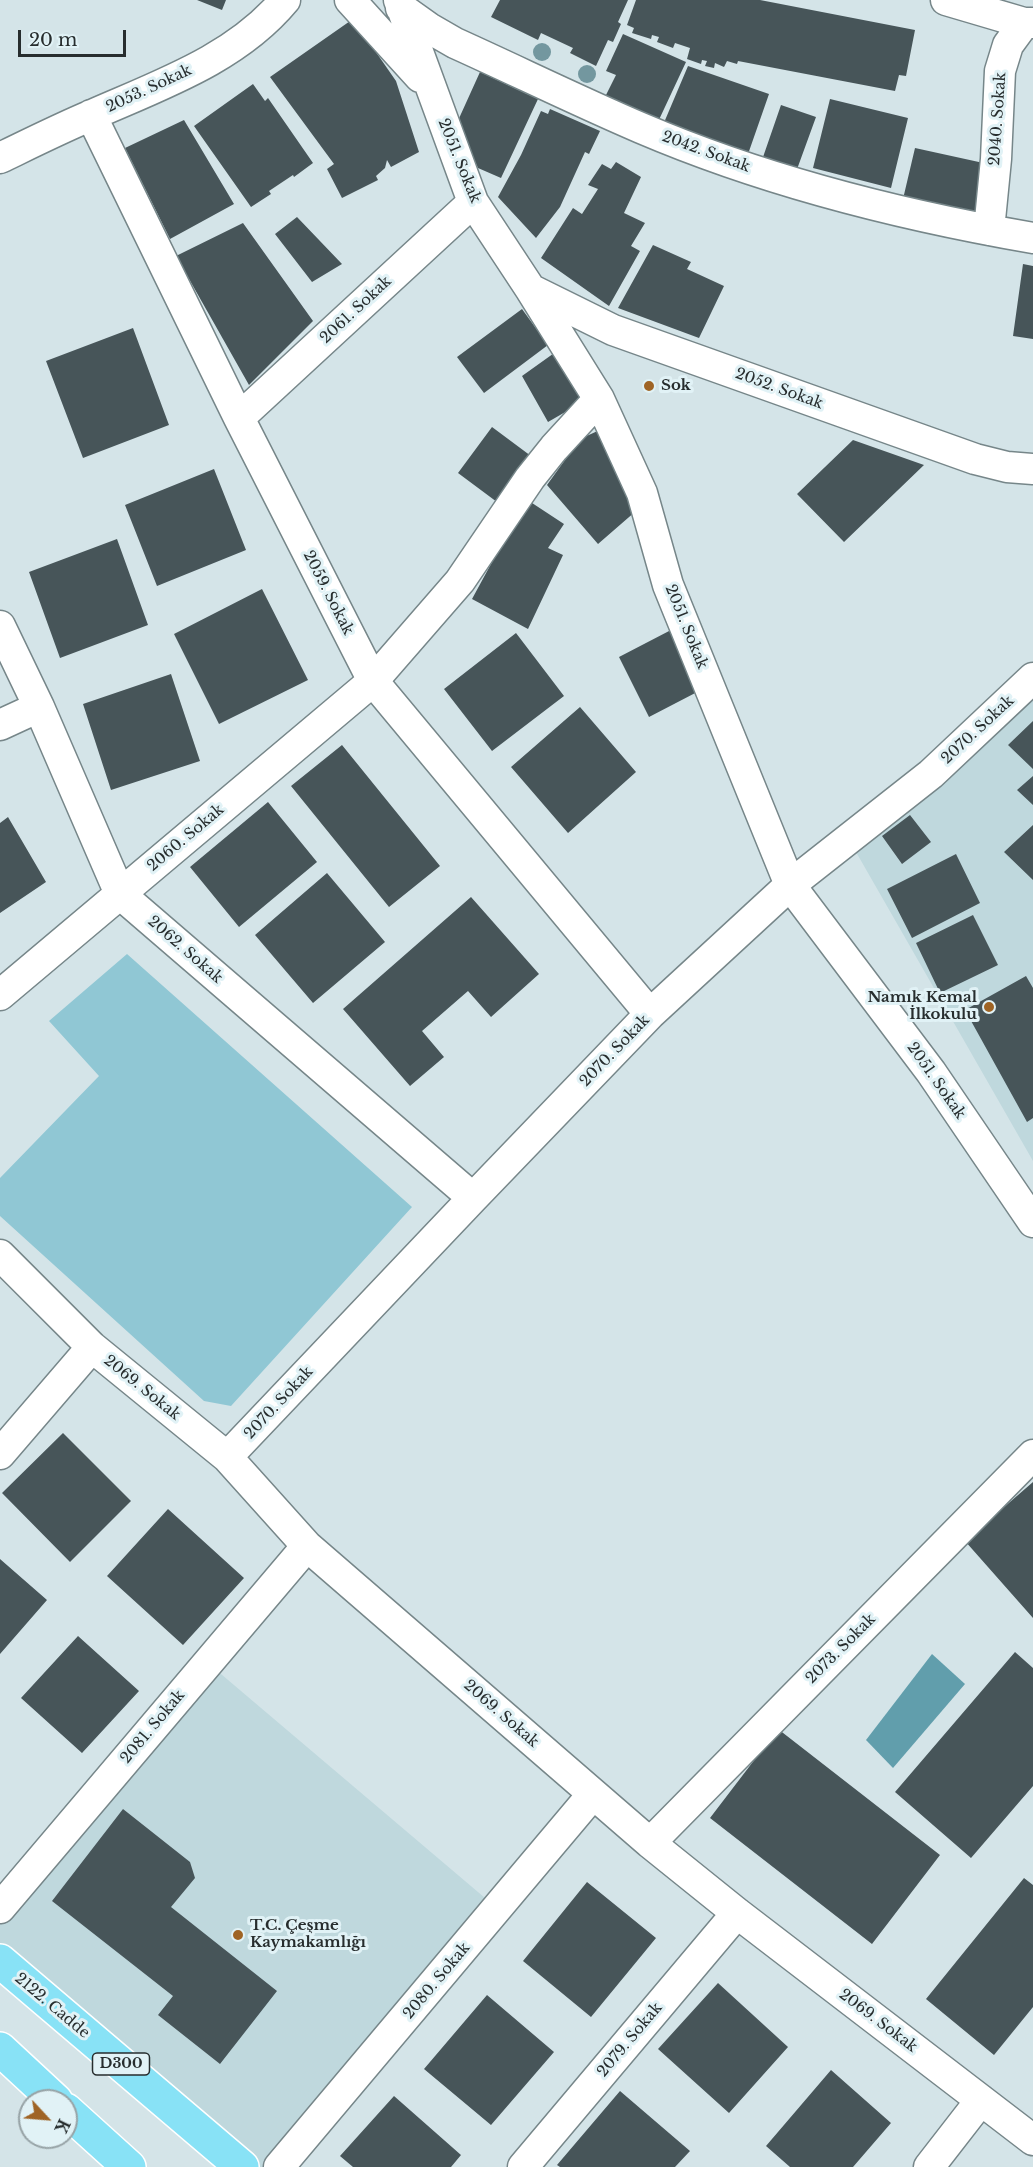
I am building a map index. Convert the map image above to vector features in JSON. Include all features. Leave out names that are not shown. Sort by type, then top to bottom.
[{"type":"highway","name":"2122. Cadde","points":[[0,1961],[242,2167]]},
{"type":"highway","points":[[0,2049],[43,2089]]},
{"type":"highway","points":[[78,2121],[129,2167]]},
{"type":"street","name":"2053. Sokak","points":[[0,158],[91,115],[149,91],[216,57],[250,35],[285,0]]},
{"type":"street","points":[[350,0],[432,91]]},
{"type":"street","points":[[946,0],[1029,23]]},
{"type":"street","name":"2051. Sokak","points":[[400,4],[473,202],[599,399],[642,493],[668,585],[790,885],[932,1072],[1033,1222]]},
{"type":"street","name":"2042. Sokak","points":[[400,4],[429,28],[455,43],[642,128],[706,153],[800,184],[988,230],[1033,238]]},
{"type":"street","name":"2040. Sokak","points":[[988,230],[996,159],[1000,71],[1008,45],[1029,23]]},
{"type":"street","name":"2059. Sokak","points":[[91,115],[239,418],[373,681],[650,1014]]},
{"type":"street","name":"2061. Sokak","points":[[239,418],[473,202]]},
{"type":"street","name":"2052. Sokak","points":[[531,290],[624,334],[975,459],[1007,467],[1033,469]]},
{"type":"street","name":"2060. Sokak","points":[[0,995],[373,681],[460,581],[530,478],[599,399]]},
{"type":"street","name":"2062. Sokak","points":[[0,626],[39,707],[120,894],[472,1198]]},
{"type":"street","name":"2070. Sokak","points":[[227,1457],[650,1014],[790,885],[931,774],[1033,678]]},
{"type":"street","points":[[0,725],[39,707]]},
{"type":"street","name":"2069. Sokak","points":[[0,1254],[92,1347],[227,1457],[307,1546],[650,1843],[736,1913],[981,2100],[1028,2127]]},
{"type":"street","points":[[0,1454],[92,1347]]},
{"type":"street","name":"2073. Sokak","points":[[650,1843],[1033,1455]]},
{"type":"street","name":"2081. Sokak","points":[[0,1908],[307,1546]]},
{"type":"street","name":"2080. Sokak","points":[[279,2167],[593,1794]]},
{"type":"street","name":"2079. Sokak","points":[[523,2167],[736,1913]]},
{"type":"street","points":[[929,2167],[981,2100]]},
{"type":"shaded area","name":"Namık Kemal İlkokulu","points":[[1033,694],[1033,1161],[856,852]]},
{"type":"shaded area","points":[[127,954],[412,1207],[231,1406],[204,1401],[0,1216],[0,1178],[99,1076],[49,1021]]},
{"type":"shaded area","points":[[932,1654],[965,1684],[893,1768],[866,1740]]},
{"type":"shaded area","name":"T.C. Çeşme Kaymakamlığı","points":[[208,1663],[498,1909],[279,2167],[242,2167],[0,1961],[0,1908]]},
{"type":"building","points":[[197,0],[226,0],[222,10]]},
{"type":"building","points":[[500,0],[628,0],[618,22],[621,24],[613,42],[608,40],[596,66],[570,53],[573,48],[541,33],[538,40],[491,17]]},
{"type":"building","points":[[636,0],[760,0],[915,30],[906,76],[899,75],[895,91],[738,61],[737,64],[727,61],[724,67],[715,63],[714,68],[705,66],[707,61],[702,60],[701,64],[687,59],[690,48],[675,43],[673,48],[657,42],[659,37],[652,35],[651,39],[632,33],[634,28],[627,25]]},
{"type":"building","points":[[353,19],[396,81],[419,152],[391,167],[387,160],[385,168],[376,176],[378,180],[342,198],[327,169],[334,164],[270,77]]},
{"type":"building","points":[[623,34],[686,62],[657,124],[604,99],[616,75],[606,71]]},
{"type":"building","points":[[688,66],[769,94],[747,157],[663,125]]},
{"type":"building","points":[[480,72],[538,99],[501,178],[478,168],[456,125]]},
{"type":"building","points":[[253,84],[265,101],[268,98],[313,163],[269,191],[271,194],[251,207],[194,126]]},
{"type":"building","points":[[830,99],[908,118],[891,188],[813,168]]},
{"type":"building","points":[[781,105],[816,117],[796,172],[762,160]]},
{"type":"building","points":[[550,109],[600,131],[589,154],[585,152],[560,207],[536,238],[498,197],[541,111],[548,114]]},
{"type":"building","points":[[184,120],[234,204],[170,239],[125,148]]},
{"type":"building","points":[[915,148],[988,164],[977,215],[903,199]]},
{"type":"building","points":[[616,162],[641,177],[624,213],[645,223],[631,246],[640,251],[609,306],[541,258],[573,208],[582,214],[598,189],[588,185],[602,164],[611,169]]},
{"type":"building","points":[[297,217],[342,264],[312,282],[275,234]]},
{"type":"building","points":[[243,223],[313,321],[249,385],[176,256]]},
{"type":"building","points":[[653,245],[691,262],[687,269],[724,286],[699,338],[618,308]]},
{"type":"building","points":[[1023,264],[1033,266],[1033,339],[1013,336]]},
{"type":"building","points":[[522,309],[548,345],[484,393],[457,357]]},
{"type":"building","points":[[133,328],[169,425],[83,458],[46,361]]},
{"type":"building","points":[[557,351],[586,400],[548,422],[522,376]]},
{"type":"building","points":[[492,427],[535,459],[501,505],[458,473]]},
{"type":"building","points":[[602,429],[636,511],[598,544],[547,485],[580,439]]},
{"type":"building","points":[[853,440],[924,465],[844,542],[797,494]]},
{"type":"building","points":[[214,469],[246,550],[157,586],[125,505]]},
{"type":"building","points":[[529,501],[564,524],[548,548],[563,555],[528,629],[472,599],[510,529]]},
{"type":"building","points":[[117,539],[148,625],[60,658],[29,572]]},
{"type":"building","points":[[262,589],[308,680],[219,724],[174,634]]},
{"type":"building","points":[[671,630],[701,690],[649,717],[619,657]]},
{"type":"building","points":[[516,633],[564,696],[492,751],[444,689]]},
{"type":"building","points":[[171,674],[200,761],[111,790],[83,704]]},
{"type":"building","points":[[580,707],[636,772],[568,833],[511,767]]},
{"type":"building","points":[[1033,721],[1033,769],[1008,745]]},
{"type":"building","points":[[342,745],[440,866],[389,907],[291,786]]},
{"type":"building","points":[[1033,776],[1033,805],[1017,790]]},
{"type":"building","points":[[268,802],[317,862],[239,927],[190,867]]},
{"type":"building","points":[[910,815],[931,842],[902,864],[882,836]]},
{"type":"building","points":[[8,817],[46,882],[0,913],[0,823]]},
{"type":"building","points":[[1033,825],[1033,880],[1004,852]]},
{"type":"building","points":[[956,854],[980,903],[912,938],[887,889]]},
{"type":"building","points":[[327,873],[385,942],[313,1003],[255,935]]},
{"type":"building","points":[[471,897],[539,974],[491,1017],[468,991],[422,1031],[444,1057],[410,1086],[343,1009]]},
{"type":"building","points":[[973,915],[998,965],[940,993],[916,943]]},
{"type":"building","points":[[1026,976],[1033,988],[1033,1118],[1027,1122],[965,1010]]},
{"type":"building","points":[[63,1433],[131,1501],[70,1562],[2,1493]]},
{"type":"building","points":[[1033,1482],[1033,1618],[965,1541]]},
{"type":"building","points":[[168,1509],[244,1578],[183,1645],[107,1576]]},
{"type":"building","points":[[0,1559],[47,1600],[0,1654]]},
{"type":"building","points":[[78,1636],[139,1691],[82,1753],[21,1698]]},
{"type":"building","points":[[1015,1652],[1033,1668],[1033,1786],[971,1858],[895,1792]]},
{"type":"building","points":[[778,1729],[940,1855],[872,1944],[710,1818]]},
{"type":"building","name":"T.C. Çeşme Kaymakamlığı","points":[[123,1809],[190,1862],[195,1878],[171,1907],[277,1991],[220,2064],[158,2015],[173,1996],[52,1901]]},
{"type":"building","points":[[1024,1878],[1033,1885],[1033,2007],[994,2055],[926,1999]]},
{"type":"building","points":[[587,1882],[656,1938],[591,2017],[523,1961]]},
{"type":"building","points":[[718,1983],[788,2047],[729,2113],[658,2049]]},
{"type":"building","points":[[487,1995],[554,2052],[491,2125],[424,2069]]},
{"type":"building","points":[[831,2070],[891,2123],[853,2167],[790,2167],[766,2146]]},
{"type":"building","points":[[620,2091],[690,2151],[675,2167],[560,2167],[557,2165]]},
{"type":"building","points":[[394,2096],[461,2155],[451,2167],[353,2167],[340,2156]]},
{"type":"place","name":"Sok","points":[[649,386]]},
{"type":"place","name":"Namık Kemal İlkokulu","points":[[989,1007]]},
{"type":"place","name":"T.C. Çeşme Kaymakamlığı","points":[[238,1935]]}]
